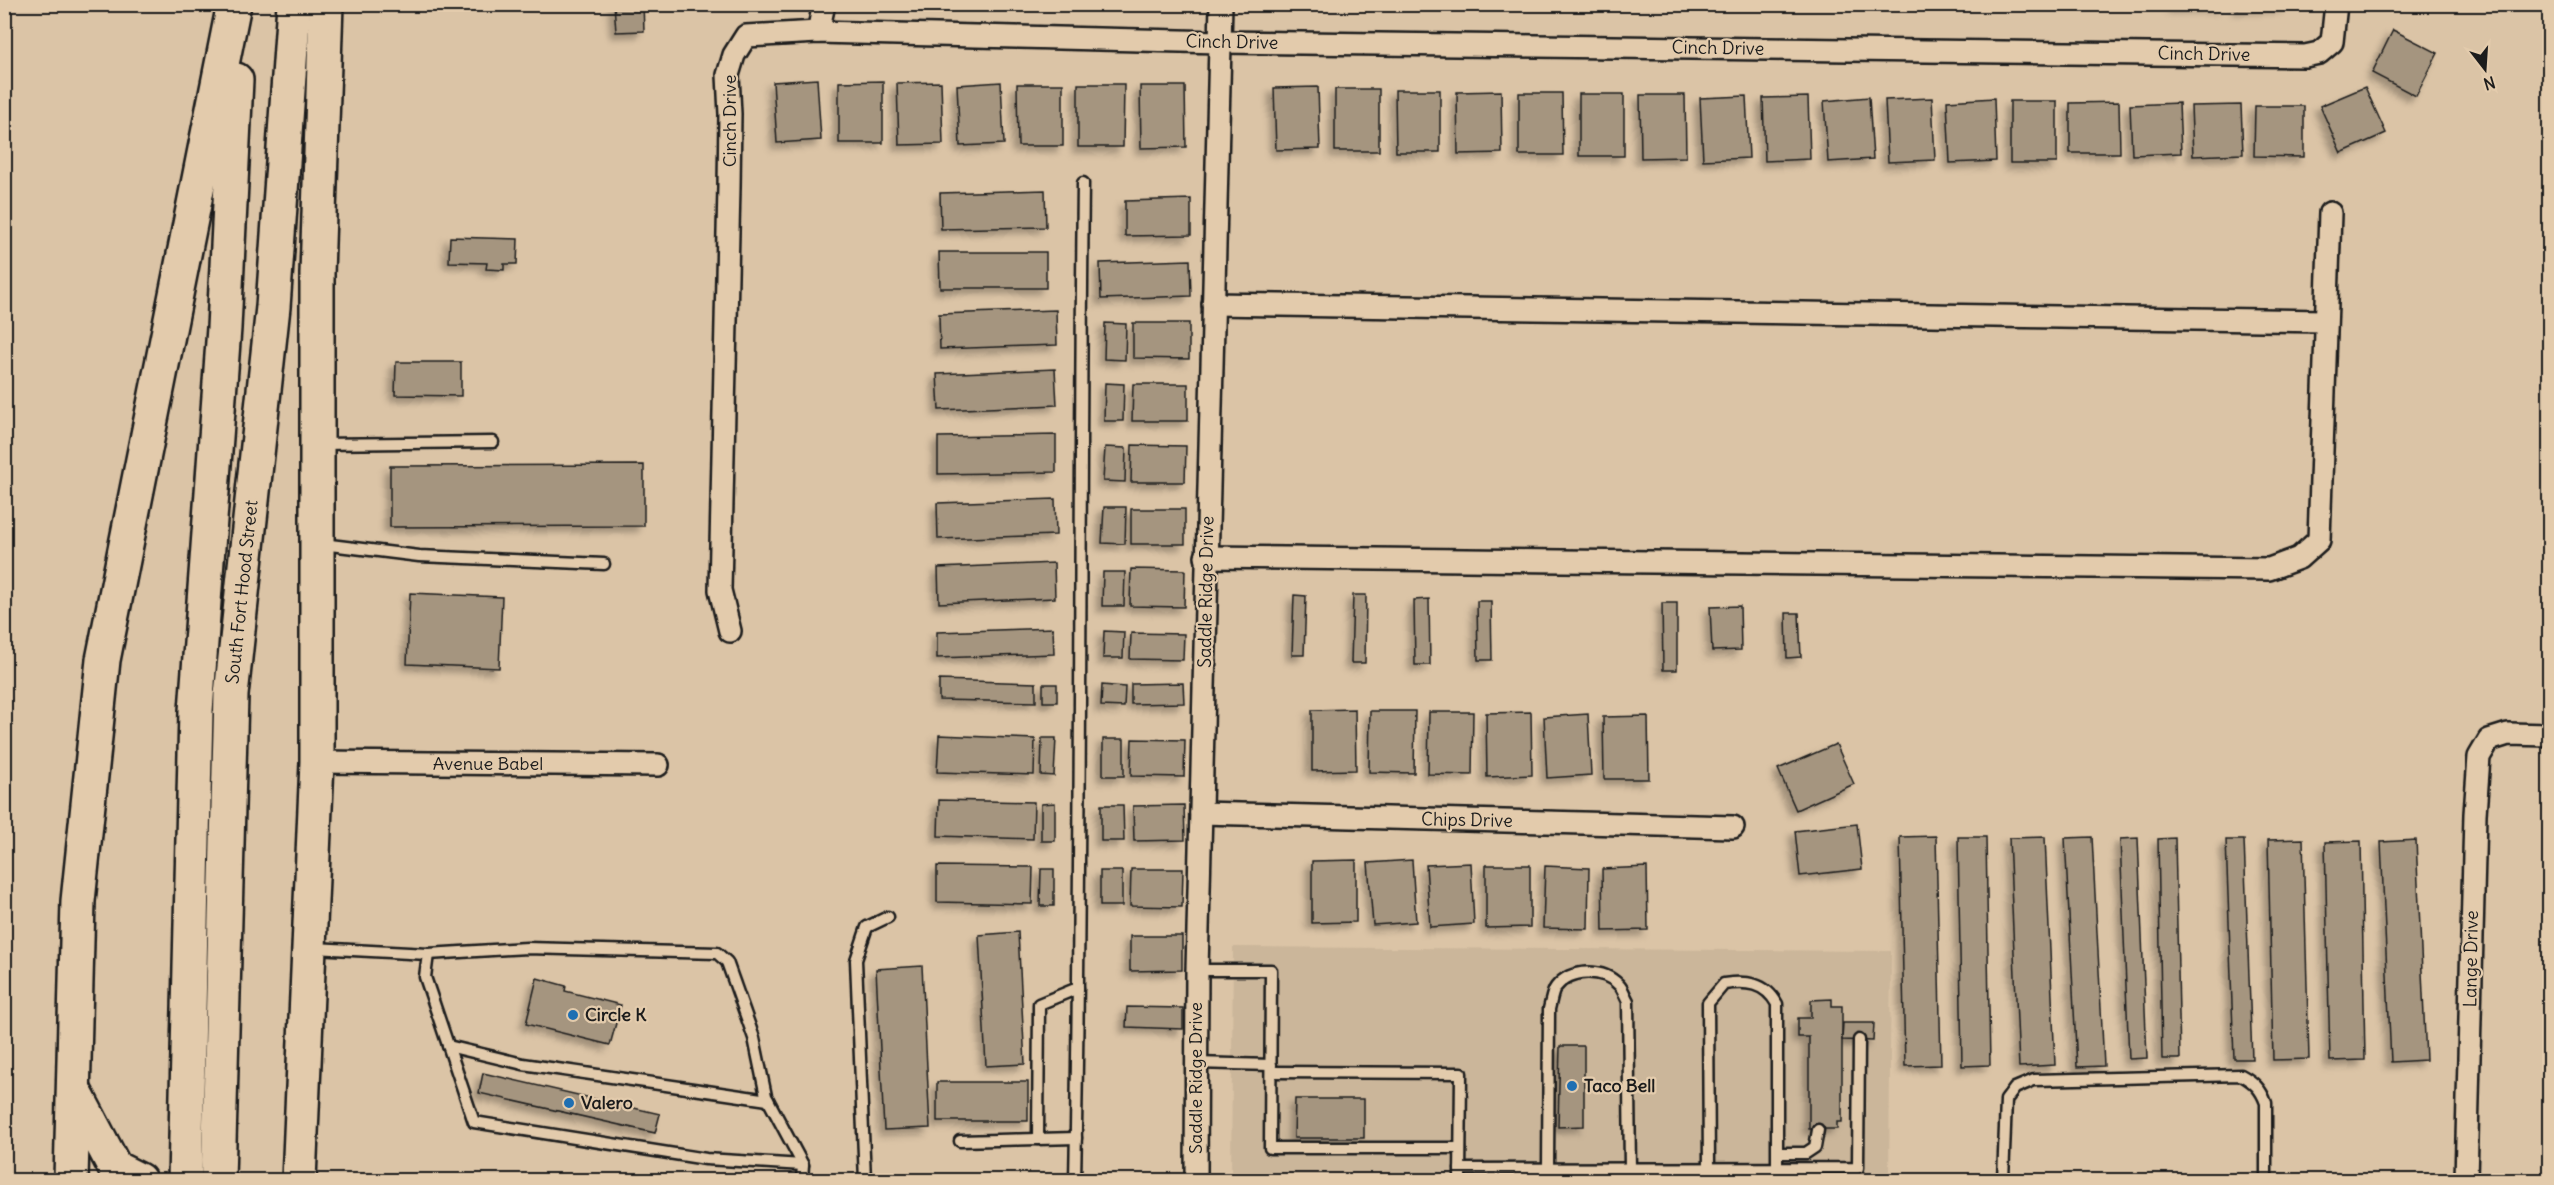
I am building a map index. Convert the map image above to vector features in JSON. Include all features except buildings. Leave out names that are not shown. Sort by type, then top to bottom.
[{"type":"highway","points":[[67,1172],[73,1088],[78,901],[103,660],[234,4]]},
{"type":"highway","name":"South Fort Hood Street","points":[[185,1180],[196,711],[224,328],[239,4]]},
{"type":"highway","name":"South Fort Hood Street","points":[[218,1180],[231,695],[273,307],[294,4]]},
{"type":"highway","points":[[273,1180],[305,1166],[309,948],[317,762],[317,274],[326,4]]},
{"type":"highway","points":[[73,1088],[115,1168],[139,1180]]},
{"type":"street","points":[[818,32],[824,4]]},
{"type":"street","name":"Saddle Ridge Drive","points":[[1196,1180],[1195,1063],[1221,4]]},
{"type":"street","name":"Cinch Drive","points":[[730,631],[720,590],[729,187],[728,75],[734,55],[747,36],[818,32],[1220,42],[2305,56],[2319,53],[2332,42],[2336,29],[2336,4]]},
{"type":"street","points":[[1206,557],[2269,569],[2300,558],[2319,540],[2324,321],[2330,213]]},
{"type":"street","points":[[1212,304],[2324,321]]},
{"type":"street","name":"Lange Drive","points":[[2466,1180],[2475,804],[2479,757],[2489,740],[2508,734],[2550,735]]},
{"type":"street","name":"Avenue Babel","points":[[317,762],[658,765]]},
{"type":"street","name":"Chips Drive","points":[[1201,813],[1733,826]]},
{"type":"lane","points":[[1075,1180],[1078,988],[1078,539],[1083,183]]},
{"type":"lane","points":[[316,444],[493,442]]},
{"type":"lane","points":[[318,544],[419,556],[604,564]]},
{"type":"lane","points":[[865,1180],[856,960],[867,927],[888,918]]},
{"type":"lane","points":[[309,948],[428,954],[527,948],[717,953],[727,962],[754,1038],[768,1101],[802,1165],[802,1180]]},
{"type":"lane","points":[[428,954],[425,977],[474,1122],[706,1159],[802,1165]]},
{"type":"lane","points":[[1197,970],[1271,970],[1270,1148],[1460,1148]]},
{"type":"lane","points":[[1548,1169],[1549,1009],[1555,987],[1570,975],[1587,972],[1605,975],[1619,986],[1628,1001],[1630,1169]]},
{"type":"lane","points":[[1709,1169],[1708,1003],[1724,984],[1745,983],[1762,986],[1777,1004],[1777,1169]]},
{"type":"lane","points":[[1038,1139],[1039,1004],[1078,988]]},
{"type":"lane","points":[[1195,1063],[1271,1069],[1461,1073],[1460,1175],[1548,1169],[1858,1168],[1859,1040]]},
{"type":"lane","points":[[448,1046],[523,1065],[768,1101]]},
{"type":"lane","points":[[2003,1180],[2006,1100],[2015,1088],[2034,1080],[2241,1075],[2253,1082],[2262,1092],[2266,1103],[2266,1180]]},
{"type":"lane","points":[[1778,1153],[1810,1151],[1815,1147],[1818,1130]]},
{"type":"lane","points":[[960,1141],[1076,1138]]},
{"type":"shaded area","points":[[1233,947],[1891,951],[1889,1180],[1231,1180]]},
{"type":"place","name":"Circle K","points":[[573,1015]]},
{"type":"place","name":"Taco Bell","points":[[1572,1086]]},
{"type":"place","name":"Valero","points":[[569,1103]]}]
